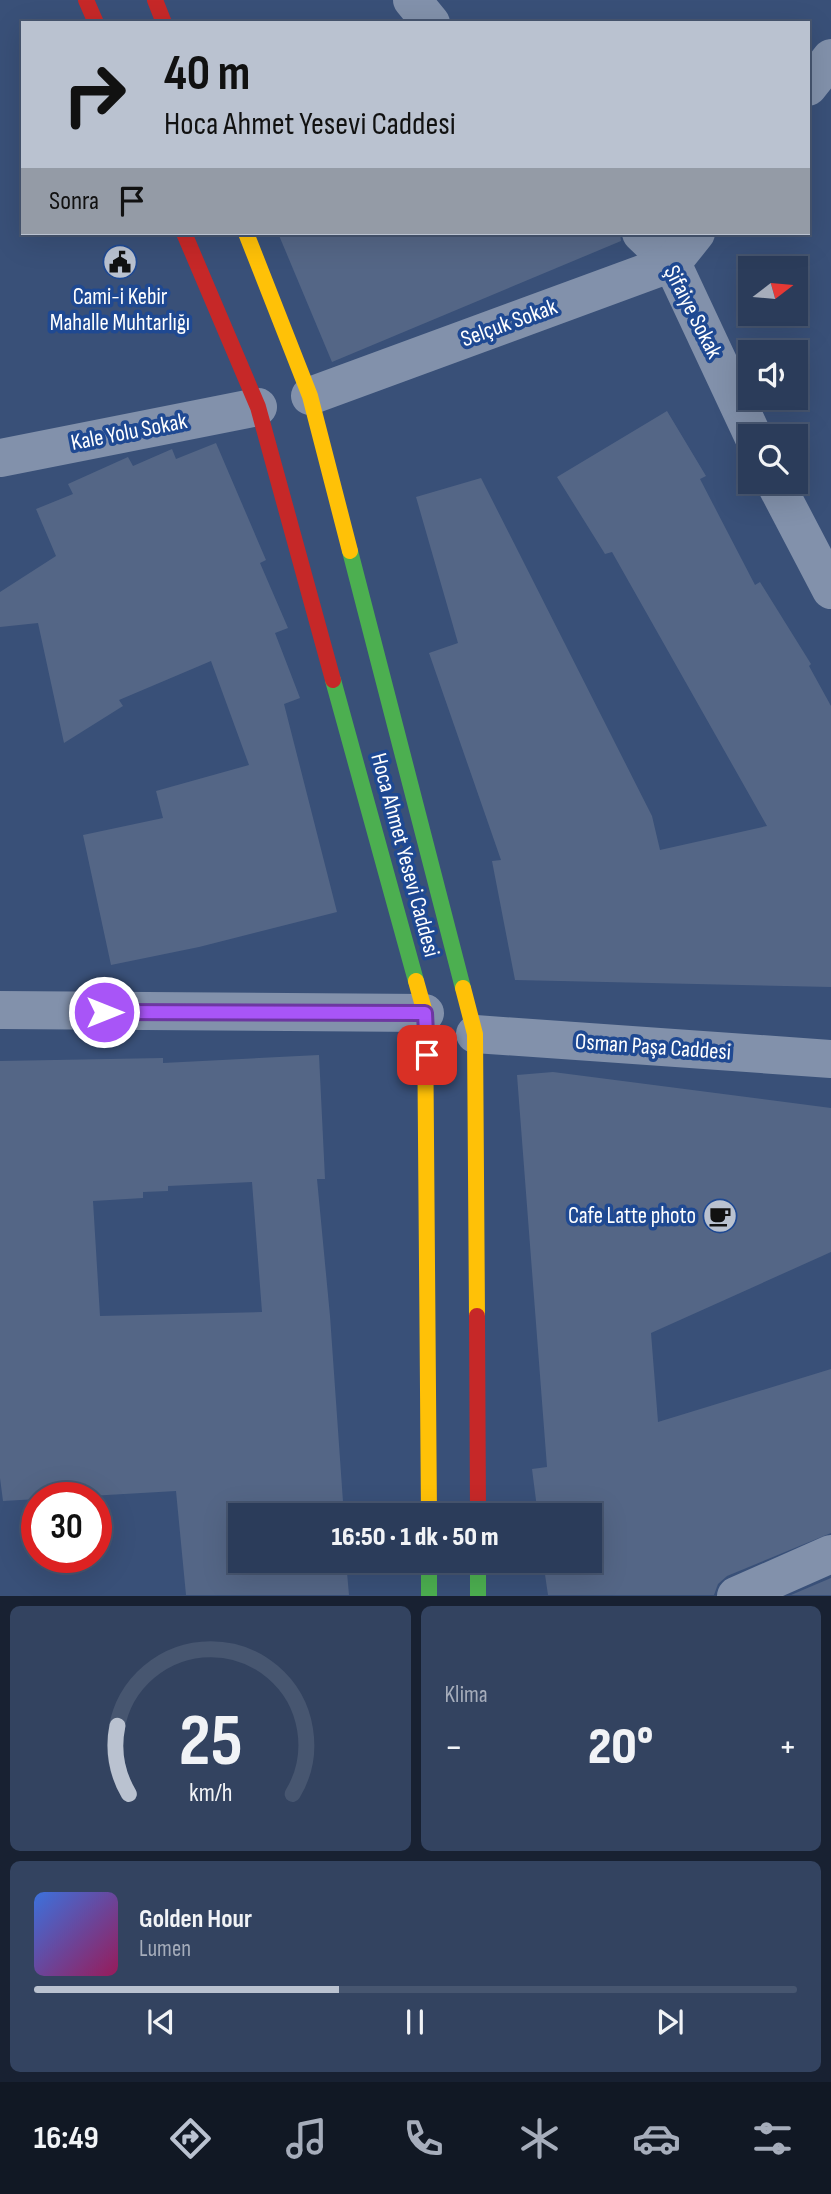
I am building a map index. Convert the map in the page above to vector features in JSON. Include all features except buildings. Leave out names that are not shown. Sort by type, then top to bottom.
[{"type":"street","points":[[86,0],[95,21]]},
{"type":"street","points":[[155,0],[163,21]]},
{"type":"street","points":[[412,0],[429,21]]},
{"type":"street","points":[[810,84],[831,58]]},
{"type":"street","name":"Hoca Ahmet Yesevi Caddesi","points":[[185,235],[258,407],[425,1013],[429,1503]]},
{"type":"street","name":"Hoca Ahmet Yesevi Caddesi","points":[[247,235],[310,396],[475,1034],[478,1503]]},
{"type":"street","name":"Şifaiye Sokak","points":[[643,235],[673,263],[747,424]]},
{"type":"street","points":[[673,263],[694,235]]},
{"type":"street","name":"Selçuk Sokak","points":[[310,396],[673,263]]},
{"type":"street","name":"Kale Yolu Sokak","points":[[0,457],[258,407]]},
{"type":"street","points":[[781,494],[831,590]]},
{"type":"street","points":[[0,1010],[425,1013]]},
{"type":"street","name":"Osman Paşa Caddesi","points":[[475,1034],[831,1059]]},
{"type":"street","points":[[736,1595],[831,1554]]},
{"type":"street","points":[[429,1573],[429,1595]]},
{"type":"street","points":[[478,1573],[478,1595]]},
{"type":"traffic: fast","points":[[350,551],[463,988]]},
{"type":"traffic: fast","points":[[333,680],[416,981]]},
{"type":"traffic: fast","points":[[429,1573],[429,1596]]},
{"type":"traffic: fast","points":[[478,1573],[478,1596]]},
{"type":"traffic: slow","points":[[247,235],[310,396],[350,551]]},
{"type":"traffic: slow","points":[[416,981],[425,1013],[429,1503]]},
{"type":"traffic: slow","points":[[463,988],[475,1034],[477,1316]]},
{"type":"traffic: jam","points":[[86,0],[95,21]]},
{"type":"traffic: jam","points":[[155,0],[163,21]]},
{"type":"traffic: jam","points":[[185,235],[258,407],[333,680]]},
{"type":"traffic: jam","points":[[477,1316],[478,1503]]},
{"type":"place","name":"Cami-i Kebir Mahalle Muhtarlığı","points":[[120,262]]},
{"type":"place","name":"Cafe Latte photo","points":[[720,1216]]},
{"type":"route","points":[[104,1012],[425,1013],[427,1055]]}]
